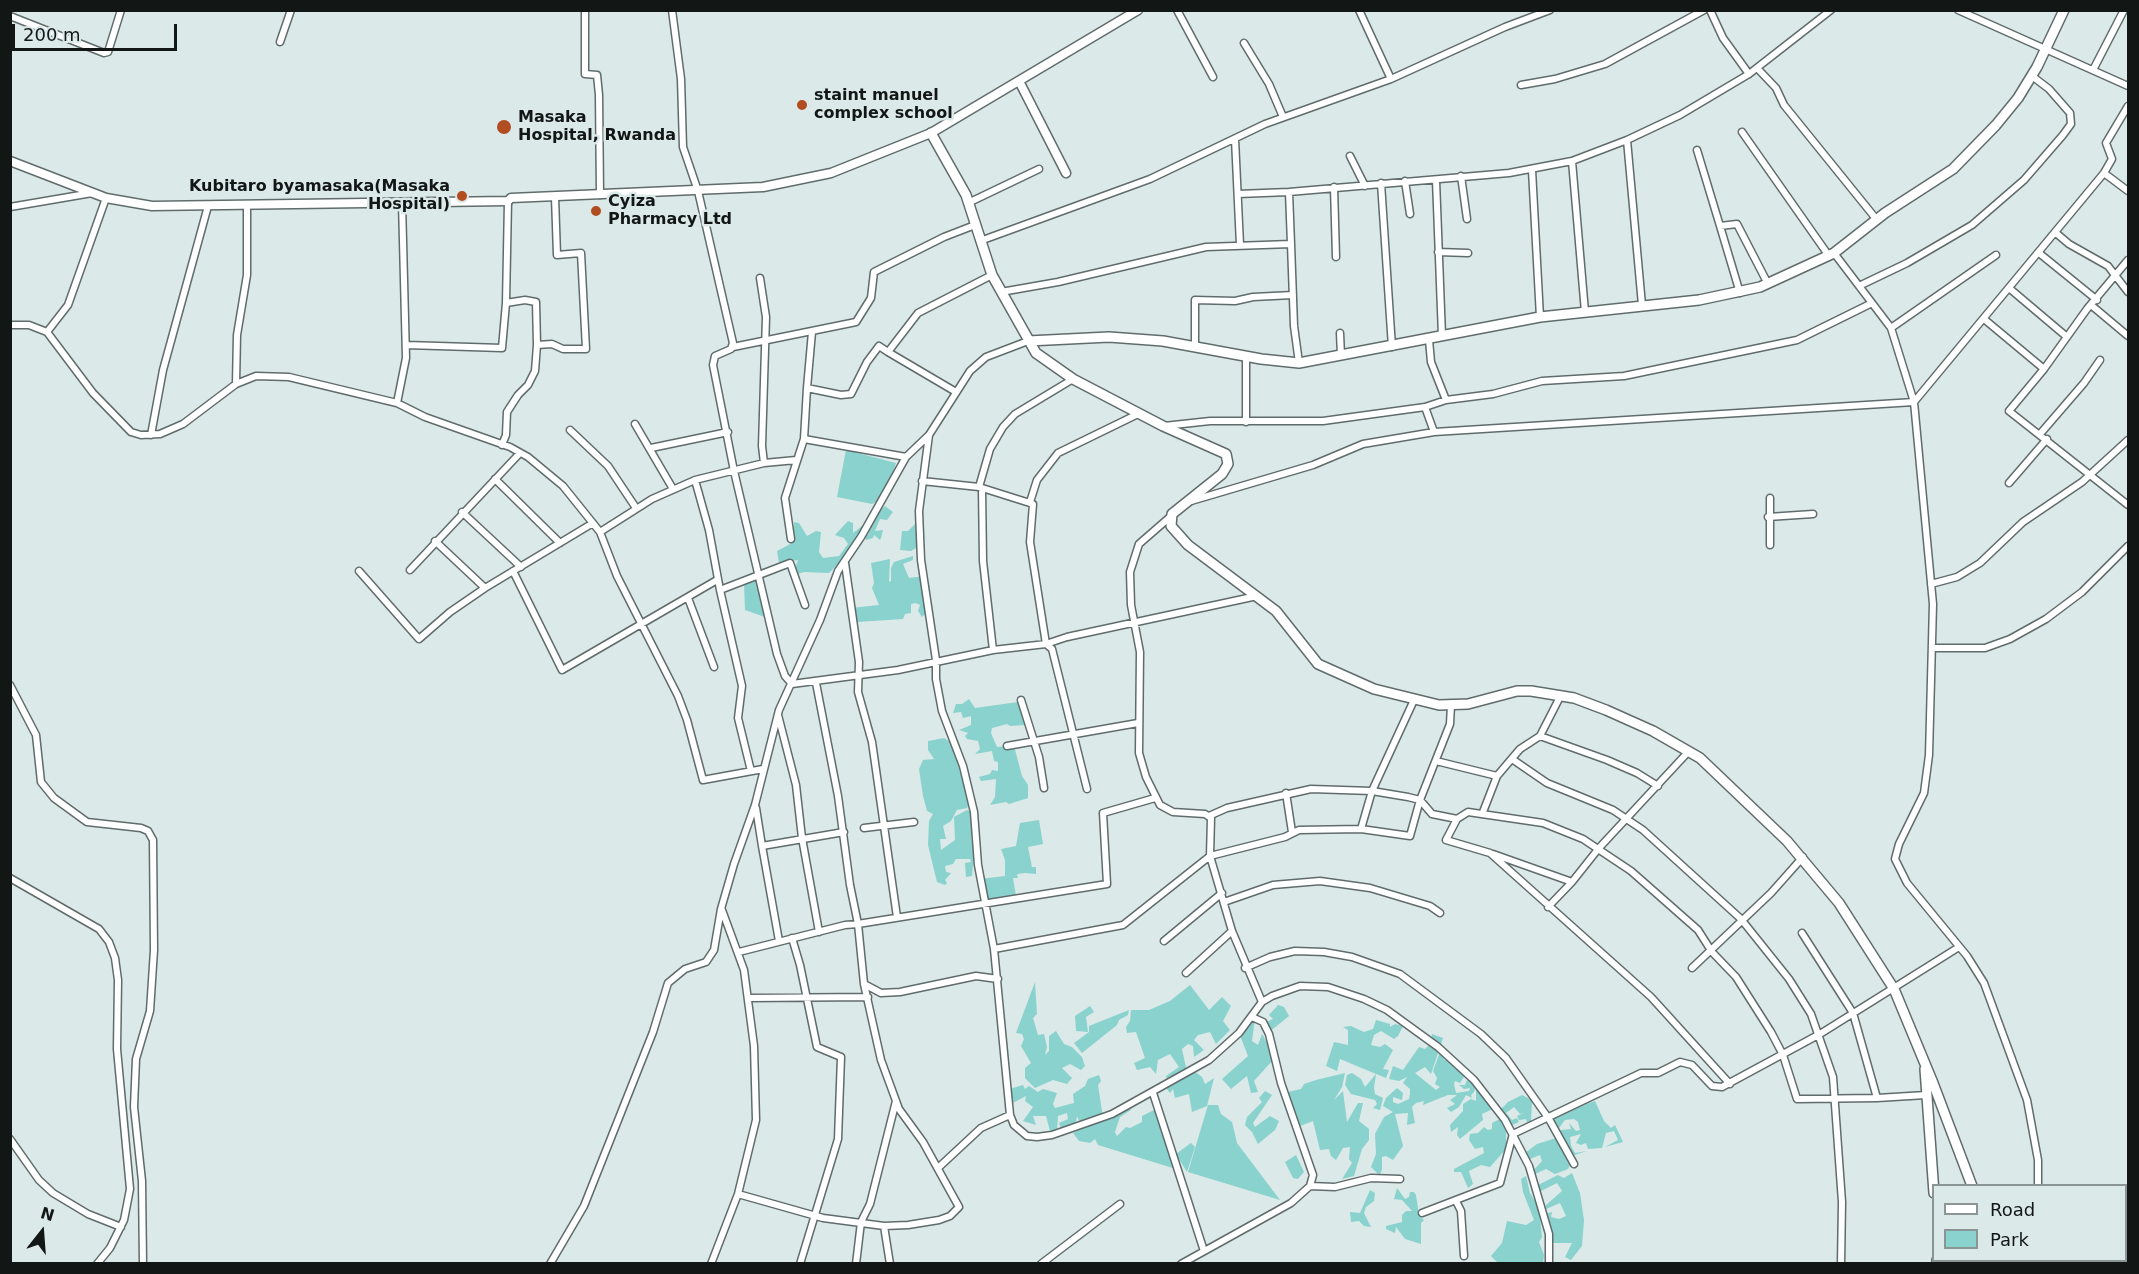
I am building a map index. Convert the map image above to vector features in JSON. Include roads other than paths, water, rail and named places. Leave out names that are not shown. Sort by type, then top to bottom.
[{"type":"main road","points":[[1028,341],[1109,337],[1195,345],[1246,357],[1299,363],[1429,340],[1539,317],[1699,300],[1740,293],[1768,284],[1832,254],[1877,220],[1942,177],[1964,158],[1996,125],[2032,76],[2064,10]]},
{"type":"main road","points":[[931,133],[960,183],[1000,292],[1028,341],[1043,361],[1072,379],[1163,426],[1220,449],[1228,458],[1222,474],[1170,517],[1171,526],[1188,545],[1257,596],[1287,623],[1318,664],[1354,682],[1414,700],[1451,705],[1468,704],[1517,691],[1545,691],[1606,710],[1689,751],[1718,774],[1803,857],[1839,903],[1894,989],[1972,1184]]},
{"type":"main road","points":[[1925,1064],[1933,1184]]},
{"type":"street","points":[[10,16],[104,53],[108,51],[122,10]]},
{"type":"street","points":[[280,42],[291,10]]},
{"type":"street","points":[[585,10],[585,74],[597,75],[599,95],[600,195]]},
{"type":"street","points":[[672,10],[681,79],[683,147],[698,191],[733,347]]},
{"type":"street","points":[[10,160],[92,194],[152,206],[508,201],[511,198],[763,187],[831,173],[931,133],[1138,10]]},
{"type":"street","points":[[1177,10],[1213,77]]},
{"type":"street","points":[[1359,10],[1391,79]]},
{"type":"street","points":[[980,242],[1150,179],[1283,117],[1391,79],[1505,27],[1550,10]]},
{"type":"street","points":[[1521,85],[1555,79],[1605,64],[1704,10]]},
{"type":"street","points":[[1710,10],[1723,38],[1749,74]]},
{"type":"street","points":[[1238,194],[1436,180],[1532,170],[1572,161],[1627,141],[1680,115],[1749,74],[1831,10]]},
{"type":"street","points":[[2092,70],[2124,10]]},
{"type":"street","points":[[1962,11],[2128,87]]},
{"type":"street","points":[[1244,43],[1269,84],[1283,117]]},
{"type":"street","points":[[1757,68],[1776,88],[1784,105],[1877,220]]},
{"type":"street","points":[[1859,286],[1907,263],[1972,225],[2024,180],[2063,135],[2071,124],[2070,113],[2049,89],[2032,76]]},
{"type":"street","points":[[1019,81],[1066,173]]},
{"type":"street","points":[[1191,501],[1313,465],[1363,444],[1434,432],[1914,402],[2104,173],[2112,159],[2106,143],[2128,106]]},
{"type":"street","points":[[1742,132],[1832,254],[1891,328],[1914,402],[1930,584],[1933,648],[1924,793],[1899,844],[1895,859],[1900,873],[1959,947],[1984,983],[2018,1070],[2038,1160],[2038,1184]]},
{"type":"street","points":[[1235,139],[1240,245]]},
{"type":"street","points":[[1627,141],[1642,305]]},
{"type":"street","points":[[1697,150],[1740,293]]},
{"type":"street","points":[[1350,156],[1365,186]]},
{"type":"street","points":[[1572,161],[1585,312]]},
{"type":"street","points":[[968,203],[1038,169]]},
{"type":"street","points":[[1532,170],[1539,317]]},
{"type":"street","points":[[2104,173],[2128,191]]},
{"type":"street","points":[[1461,176],[1467,219]]},
{"type":"street","points":[[1436,180],[1442,336]]},
{"type":"street","points":[[1405,181],[1410,214]]},
{"type":"street","points":[[1381,183],[1392,346]]},
{"type":"street","points":[[1334,187],[1336,257]]},
{"type":"street","points":[[1289,192],[1293,295],[1299,363]]},
{"type":"street","points":[[10,207],[92,194]]},
{"type":"street","points":[[537,345],[552,344],[564,349],[586,349],[582,253],[556,255],[555,197]]},
{"type":"street","points":[[47,332],[68,305],[106,198]]},
{"type":"street","points":[[406,345],[502,348],[506,303],[508,201]]},
{"type":"street","points":[[397,403],[406,345],[402,202]]},
{"type":"street","points":[[236,384],[237,335],[247,275],[247,205]]},
{"type":"street","points":[[151,435],[163,370],[208,206]]},
{"type":"street","points":[[1720,226],[1737,224],[1768,284]]},
{"type":"street","points":[[792,684],[785,676],[777,654],[734,471],[713,361],[715,356],[733,347],[851,324],[860,319],[871,298],[874,272],[944,237],[975,225]]},
{"type":"street","points":[[2056,233],[2069,244],[2108,266],[2128,292]]},
{"type":"street","points":[[1000,292],[1058,282],[1183,251],[1240,245],[1291,244]]},
{"type":"street","points":[[1438,252],[1468,252]]},
{"type":"street","points":[[2039,254],[2094,302],[2128,336]]},
{"type":"street","points":[[1891,328],[1996,255]]},
{"type":"street","points":[[2128,260],[2009,411],[2128,505]]},
{"type":"street","points":[[888,352],[918,313],[992,275]]},
{"type":"street","points":[[760,278],[764,296],[765,340],[764,463]]},
{"type":"street","points":[[2009,288],[2067,337]]},
{"type":"street","points":[[1195,345],[1195,300],[1235,301],[1253,297],[1293,295]]},
{"type":"street","points":[[502,445],[506,435],[507,412],[536,371],[537,345],[536,302],[525,300],[506,303]]},
{"type":"street","points":[[1163,426],[1323,420],[1425,407],[1446,400],[1493,394],[1542,381],[1624,376],[1772,347],[1820,330],[1872,303]]},
{"type":"street","points":[[1984,319],[2044,369]]},
{"type":"street","points":[[10,326],[29,325],[47,332],[84,382],[131,432],[151,435],[183,424],[236,384],[256,376],[289,377],[397,403],[425,417],[520,453],[543,468],[563,486],[600,532],[640,625],[678,696],[703,780],[763,769]]},
{"type":"street","points":[[791,539],[785,498],[804,439],[812,332]]},
{"type":"street","points":[[1340,333],[1341,356]]},
{"type":"street","points":[[1429,340],[1431,362],[1446,400]]},
{"type":"street","points":[[550,1263],[584,1206],[646,1051],[668,983],[675,975],[706,962],[711,956],[717,941],[721,909],[755,805],[777,715],[825,610],[835,578],[906,458],[928,435],[970,371],[986,357],[1028,341]]},
{"type":"street","points":[[807,388],[841,395],[851,394],[867,362],[879,346],[956,392]]},
{"type":"street","points":[[1246,357],[1246,422]]},
{"type":"street","points":[[2040,434],[2084,384],[2100,360]]},
{"type":"street","points":[[993,650],[983,561],[980,487],[990,449],[1003,427],[1015,414],[1072,379]]},
{"type":"street","points":[[1425,407],[1434,432]]},
{"type":"street","points":[[1030,502],[1036,480],[1058,453],[1140,413]]},
{"type":"street","points":[[635,424],[673,489]]},
{"type":"street","points":[[570,430],[608,466],[636,508]]},
{"type":"street","points":[[651,448],[728,432]]},
{"type":"street","points":[[928,435],[918,511],[921,560],[942,711],[963,766],[971,796],[984,902],[998,979],[1010,1115],[1014,1125],[1027,1136],[1052,1135],[1113,1114],[1209,1060],[1231,1041],[1262,1002],[1281,992],[1309,985],[1345,992],[1377,1004],[1415,1029],[1474,1080],[1514,1134],[1529,1166],[1544,1210],[1549,1234],[1549,1263]]},
{"type":"street","points":[[804,439],[906,458]]},
{"type":"street","points":[[2009,483],[2046,440]]},
{"type":"street","points":[[1930,584],[1957,577],[1974,567],[2031,516],[2090,476],[2128,440]]},
{"type":"street","points":[[410,570],[462,512],[520,453]]},
{"type":"street","points":[[600,532],[636,508],[695,480],[764,463],[796,460]]},
{"type":"street","points":[[495,479],[560,543]]},
{"type":"street","points":[[695,480],[709,530],[717,580],[742,686],[738,718],[751,771]]},
{"type":"street","points":[[922,482],[980,487],[1030,502],[1034,507],[1030,542],[1046,644],[1052,649],[1087,789]]},
{"type":"street","points":[[1770,498],[1768,517],[1770,545]]},
{"type":"street","points":[[462,512],[521,567]]},
{"type":"street","points":[[1768,517],[1813,514]]},
{"type":"street","points":[[1170,517],[1144,538],[1135,550],[1130,585],[1140,652],[1138,723],[1142,764],[1155,798],[1173,812],[1209,816],[1227,808],[1311,789],[1372,791],[1420,800],[1432,814],[1457,819]]},
{"type":"street","points":[[359,571],[419,639],[450,612],[485,588],[593,523]]},
{"type":"street","points":[[435,541],[485,588]]},
{"type":"street","points":[[1933,648],[1985,648],[2010,639],[2046,619],[2082,592],[2128,546]]},
{"type":"street","points":[[844,562],[859,662],[858,692],[872,742],[897,917]]},
{"type":"street","points":[[720,590],[790,563],[805,605]]},
{"type":"street","points":[[513,571],[562,670],[717,580]]},
{"type":"street","points":[[792,684],[816,683],[898,670],[936,660],[993,650],[1046,644],[1134,622],[1257,596]]},
{"type":"street","points":[[688,598],[714,667]]},
{"type":"street","points":[[738,1194],[816,1216],[884,1226],[926,1223],[950,1216],[958,1210],[958,1203],[938,1168],[899,1109],[877,1045],[864,984],[858,924],[844,831],[824,715],[816,683]]},
{"type":"street","points":[[10,685],[36,735],[41,782],[54,798],[87,822],[141,828],[148,831],[153,840],[153,970],[150,1011],[136,1059],[134,1107],[142,1181],[143,1263]]},
{"type":"street","points":[[1483,812],[1497,776],[1520,749],[1540,736],[1561,695]]},
{"type":"street","points":[[1021,700],[1044,788]]},
{"type":"street","points":[[1361,829],[1372,791],[1414,700]]},
{"type":"street","points":[[994,949],[1123,925],[1210,856],[1299,830],[1361,829],[1410,836],[1420,800],[1450,724],[1451,705]]},
{"type":"street","points":[[777,715],[796,785],[802,838],[819,932]]},
{"type":"street","points":[[1007,746],[1138,723]]},
{"type":"street","points":[[1540,736],[1607,760],[1637,773],[1658,786]]},
{"type":"street","points":[[1548,907],[1689,751]]},
{"type":"street","points":[[1512,759],[1547,783],[1604,805],[1643,830],[1741,919],[1789,980],[1811,1014],[1833,1077],[1842,1202],[1842,1263]]},
{"type":"street","points":[[1436,761],[1497,776]]},
{"type":"street","points":[[1286,794],[1292,832]]},
{"type":"street","points":[[739,952],[858,924],[1107,884],[1103,813],[1155,798]]},
{"type":"street","points":[[755,805],[779,941]]},
{"type":"street","points":[[1572,882],[1446,840],[1457,819],[1468,812],[1483,812],[1543,823],[1599,848],[1677,909],[1698,930],[1712,952],[1741,985],[1772,1032],[1783,1054],[1797,1099],[1835,1100],[1926,1095]]},
{"type":"street","points":[[1209,816],[1213,828],[1210,856],[1245,968],[1262,1002]]},
{"type":"street","points":[[864,828],[914,822]]},
{"type":"street","points":[[762,846],[844,831]]},
{"type":"street","points":[[1490,853],[1651,997],[1730,1084]]},
{"type":"street","points":[[1692,968],[1712,952],[1741,919],[1771,893],[1803,857]]},
{"type":"street","points":[[10,878],[99,929],[116,958],[117,1049],[130,1189],[128,1209],[121,1227],[110,1248],[97,1263]]},
{"type":"street","points":[[1224,902],[1273,885],[1320,881],[1370,888],[1430,906],[1440,913]]},
{"type":"street","points":[[1164,941],[1222,893]]},
{"type":"street","points":[[711,1263],[738,1194],[756,1120],[756,1069],[747,998],[739,952],[721,909]]},
{"type":"street","points":[[1186,973],[1232,931]]},
{"type":"street","points":[[1802,933],[1853,1013],[1877,1098]]},
{"type":"street","points":[[792,938],[808,999],[817,1047],[841,1057],[838,1138],[800,1263]]},
{"type":"street","points":[[1514,1134],[1637,1075],[1658,1073],[1680,1062],[1692,1065],[1712,1086],[1717,1088],[1730,1084],[1820,1035],[1959,947]]},
{"type":"street","points":[[1245,968],[1286,953],[1314,952],[1352,957],[1400,974],[1481,1034],[1506,1058],[1549,1119],[1574,1164]]},
{"type":"street","points":[[864,984],[881,993],[900,992],[976,976],[998,979]]},
{"type":"street","points":[[747,998],[868,997]]},
{"type":"street","points":[[1181,1263],[1292,1203],[1310,1186],[1314,1175],[1281,1083],[1269,1034],[1263,1022],[1251,1017]]},
{"type":"street","points":[[1153,1093],[1204,1251]]},
{"type":"street","points":[[856,1263],[861,1222],[870,1204],[896,1100]]},
{"type":"street","points":[[938,1168],[981,1128],[1010,1115]]},
{"type":"street","points":[[1422,1213],[1500,1183],[1514,1134]]},
{"type":"street","points":[[10,1139],[39,1180],[53,1193],[88,1214],[121,1227]]},
{"type":"street","points":[[1310,1186],[1335,1187],[1371,1178],[1400,1179]]},
{"type":"street","points":[[1456,1201],[1461,1211],[1464,1256]]},
{"type":"street","points":[[1041,1263],[1120,1204]]},
{"type":"street","points":[[884,1226],[890,1263]]},
{"type":"place","name":"staint manuel complex school","points":[[802,105]]},
{"type":"place","name":"Masaka Hospital, Rwanda","points":[[504,127]]},
{"type":"place","name":"Kubitaro byamasaka(Masaka Hospital)","points":[[462,196]]},
{"type":"place","name":"Cyiza Pharmacy Ltd","points":[[596,211]]}]
